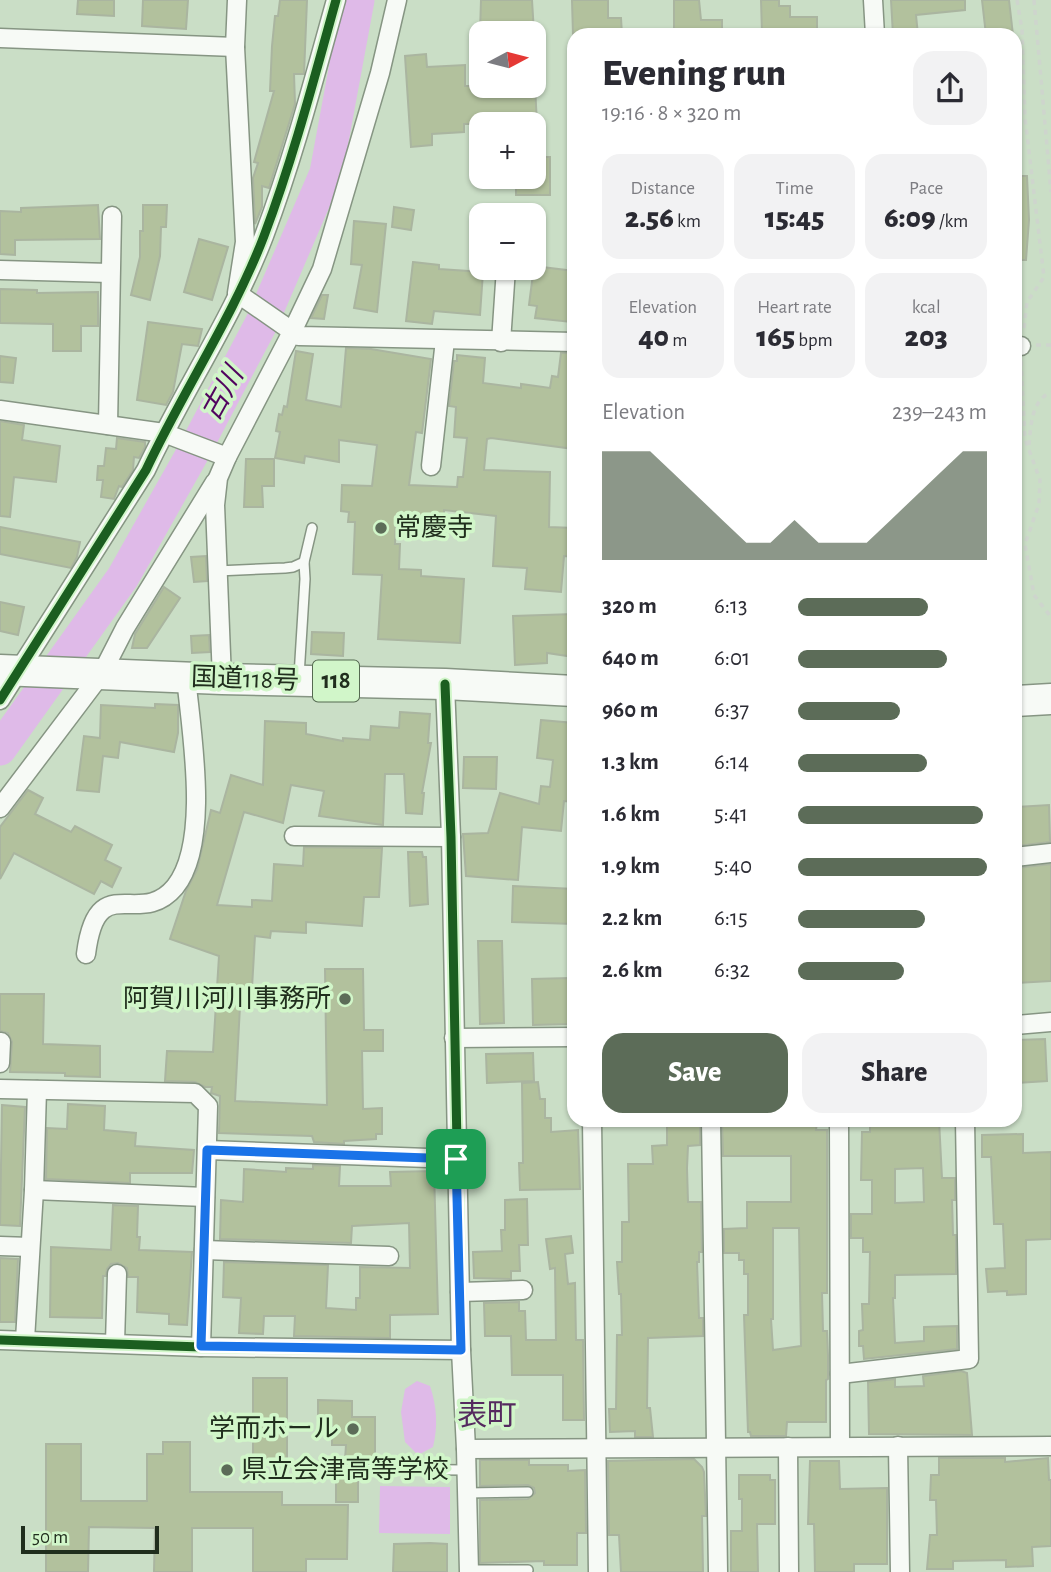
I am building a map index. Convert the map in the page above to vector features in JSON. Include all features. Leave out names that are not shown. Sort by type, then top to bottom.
[{"type":"highway","name":"国道118号","points":[[15,670],[567,691]]},
{"type":"highway","points":[[1022,701],[1051,699]]},
{"type":"street","points":[[237,0],[235,47],[245,242],[237,293]]},
{"type":"street","points":[[0,700],[15,670],[146,470],[237,293],[263,237],[285,172],[335,0]]},
{"type":"street","points":[[0,808],[100,673],[218,478],[292,332],[322,269],[380,73],[397,0]]},
{"type":"street","points":[[873,0],[875,28]]},
{"type":"street","points":[[0,38],[235,47]]},
{"type":"street","points":[[108,425],[112,216]]},
{"type":"street","points":[[0,270],[110,273]]},
{"type":"street","points":[[501,342],[505,280]]},
{"type":"street","points":[[237,293],[299,336],[567,342]]},
{"type":"street","points":[[431,467],[445,340]]},
{"type":"street","points":[[0,410],[164,433],[227,457]]},
{"type":"street","points":[[218,478],[215,505],[222,679]]},
{"type":"street","points":[[86,954],[89,930],[96,915],[117,904],[153,904],[164,898],[177,885],[187,862],[195,825],[196,786],[186,677]]},
{"type":"street","points":[[445,684],[469,1571]]},
{"type":"street","points":[[294,836],[451,837]]},
{"type":"street","points":[[1022,856],[1051,853]]},
{"type":"street","points":[[1022,1024],[1051,1022]]},
{"type":"street","points":[[454,1038],[567,1037]]},
{"type":"street","points":[[0,1063],[1,1042]]},
{"type":"street","points":[[0,1089],[195,1093],[208,1106],[201,1346]]},
{"type":"street","points":[[25,1340],[37,1090]]},
{"type":"street","points":[[592,1127],[598,1572]]},
{"type":"street","points":[[710,1127],[718,1572]]},
{"type":"street","points":[[839,1127],[840,1446]]},
{"type":"street","points":[[840,1374],[969,1359],[965,1127]]},
{"type":"street","points":[[207,1150],[456,1159]]},
{"type":"street","points":[[34,1190],[205,1197]]},
{"type":"street","points":[[0,1246],[30,1247]]},
{"type":"street","points":[[204,1250],[389,1255]]},
{"type":"street","points":[[115,1343],[117,1274]]},
{"type":"street","points":[[460,1292],[523,1290]]},
{"type":"street","points":[[0,1340],[461,1350]]},
{"type":"street","points":[[898,1446],[901,1572]]},
{"type":"street","points":[[466,1449],[1051,1446]]},
{"type":"street","points":[[788,1447],[789,1572]]},
{"type":"lane","points":[[298,680],[304,562],[312,528]]},
{"type":"lane","points":[[217,571],[293,568],[304,562]]},
{"type":"lane","points":[[329,1469],[467,1470]]},
{"type":"lane","points":[[467,1493],[528,1492]]},
{"type":"lane","points":[[469,1571],[528,1570]]},
{"type":"path","points":[[1017,0],[1022,28]]},
{"type":"path","points":[[1034,0],[1051,192]]},
{"type":"path","points":[[1022,30],[1025,118],[1044,277],[1027,302],[1022,326]]},
{"type":"path","points":[[1029,446],[1033,413],[1040,400],[1051,392]]},
{"type":"path","points":[[1022,408],[1023,423],[1040,480],[1039,504],[1025,544],[1029,577],[1034,595],[1051,617]]},
{"type":"shaded area","points":[[417,1381],[430,1386],[436,1416],[433,1447],[418,1455],[405,1442],[401,1412],[405,1389]]},
{"type":"shaded area","points":[[380,1486],[450,1487],[450,1534],[379,1533]]},
{"type":"building","points":[[78,0],[114,0],[114,16],[77,14]]},
{"type":"building","points":[[143,0],[188,0],[186,29],[142,26]]},
{"type":"building","points":[[280,0],[307,0],[304,74],[294,74],[295,104],[269,188],[262,186],[262,207],[255,224],[253,178],[258,163],[254,162],[274,91],[270,91],[272,46],[275,16],[278,16]]},
{"type":"building","points":[[481,0],[532,0],[533,21],[480,21]]},
{"type":"building","points":[[572,0],[608,0],[608,18],[621,18],[622,28],[573,28]]},
{"type":"building","points":[[674,0],[699,0],[701,20],[722,20],[722,28],[674,28]]},
{"type":"building","points":[[761,0],[779,0],[779,6],[790,6],[790,17],[817,17],[817,28],[762,28]]},
{"type":"building","points":[[891,0],[965,0],[965,10],[916,15],[917,28],[893,28]]},
{"type":"building","points":[[982,0],[1009,0],[1012,28],[985,28]]},
{"type":"building","points":[[426,54],[427,67],[465,65],[465,86],[469,86],[469,98],[536,98],[536,112],[469,112],[469,124],[464,124],[464,132],[432,134],[432,145],[411,147],[405,56]]},
{"type":"building","points":[[546,157],[550,157],[550,195],[516,195],[516,189],[546,189]]},
{"type":"building","points":[[1022,176],[1027,176],[1029,220],[1026,260],[1022,260]]},
{"type":"building","points":[[98,205],[100,239],[15,240],[15,255],[0,254],[0,211],[21,212],[21,208]]},
{"type":"building","points":[[143,205],[167,205],[166,227],[161,227],[160,256],[150,300],[131,295],[140,257]]},
{"type":"building","points":[[394,207],[414,210],[411,230],[392,227]]},
{"type":"building","points":[[354,221],[386,224],[377,312],[354,308],[362,265],[351,264]]},
{"type":"building","points":[[199,239],[228,247],[212,300],[184,292]]},
{"type":"building","points":[[413,262],[439,265],[439,269],[469,271],[469,280],[482,280],[480,315],[434,311],[432,324],[406,321]]},
{"type":"building","points":[[546,268],[567,270],[567,322],[535,318],[537,306],[529,305],[532,280],[546,280]]},
{"type":"building","points":[[0,289],[37,290],[37,293],[98,292],[98,326],[81,326],[81,351],[53,351],[53,324],[0,323]]},
{"type":"building","points":[[322,295],[328,295],[324,319],[311,318]]},
{"type":"building","points":[[148,322],[202,329],[198,346],[182,344],[173,392],[166,405],[137,400]]},
{"type":"building","points":[[346,348],[371,349],[431,359],[422,433],[416,432],[409,485],[457,487],[458,477],[463,477],[467,438],[454,437],[456,407],[449,406],[457,355],[485,358],[483,383],[521,388],[521,384],[550,388],[552,376],[558,377],[561,353],[567,353],[567,448],[487,439],[484,470],[550,472],[549,527],[567,528],[567,556],[564,556],[561,592],[525,589],[527,568],[493,566],[496,516],[444,510],[444,517],[396,515],[395,544],[400,544],[399,569],[421,570],[421,576],[464,579],[460,643],[378,639],[382,575],[353,574],[355,522],[348,522],[349,512],[341,511],[342,485],[372,486],[377,445],[339,440],[339,462],[305,456],[304,463],[275,458],[280,432],[276,431],[279,414],[282,415],[284,406],[287,407],[296,351],[313,354],[306,400],[341,407]]},
{"type":"building","points":[[0,356],[16,358],[13,383],[0,382]]},
{"type":"building","points":[[0,421],[24,425],[22,440],[60,446],[56,482],[14,477],[10,517],[0,516]]},
{"type":"building","points":[[117,438],[145,442],[145,447],[139,458],[134,457],[133,470],[122,487],[119,486],[114,499],[101,497],[103,480],[97,480],[98,466],[104,466],[106,448],[116,449]]},
{"type":"building","points":[[246,459],[274,459],[274,486],[262,486],[263,507],[244,507]]},
{"type":"building","points":[[0,527],[80,542],[77,557],[71,568],[0,554]]},
{"type":"building","points":[[206,556],[207,581],[194,582],[191,557]]},
{"type":"building","points":[[164,587],[180,598],[147,648],[132,648],[135,634]]},
{"type":"building","points":[[0,602],[24,607],[18,635],[0,631]]},
{"type":"building","points":[[567,614],[567,656],[547,653],[547,663],[515,665],[513,616]]},
{"type":"building","points":[[312,632],[344,633],[343,656],[311,654]]},
{"type":"building","points":[[209,635],[210,652],[192,653],[191,636]]},
{"type":"building","points":[[155,704],[178,705],[178,733],[174,752],[120,742],[118,758],[103,756],[99,792],[77,790],[84,736],[100,738],[101,705],[155,708]]},
{"type":"building","points":[[400,712],[430,714],[428,743],[431,743],[422,793],[422,814],[406,813],[404,774],[385,774],[383,825],[319,816],[324,791],[291,785],[283,823],[244,812],[217,905],[252,907],[252,900],[272,901],[274,864],[303,866],[304,847],[382,848],[379,897],[364,897],[362,926],[306,922],[306,933],[271,931],[270,938],[255,936],[252,988],[241,987],[235,1101],[327,1105],[325,969],[363,969],[364,1030],[383,1030],[383,1051],[362,1051],[363,1109],[382,1108],[382,1134],[376,1134],[376,1139],[344,1141],[344,1144],[314,1142],[312,1136],[219,1133],[220,1096],[211,1093],[212,1087],[195,1082],[165,1081],[167,1051],[213,1052],[219,956],[170,939],[186,891],[197,870],[211,810],[220,813],[231,775],[263,785],[265,721],[306,723],[306,734],[343,741],[343,738],[370,740],[371,726],[399,728]]},
{"type":"building","points":[[541,720],[567,722],[567,801],[564,801],[561,831],[522,827],[518,880],[466,876],[463,834],[488,833],[500,793],[539,804],[541,786],[550,787],[553,760],[537,758]]},
{"type":"building","points":[[464,757],[497,757],[496,789],[463,788]]},
{"type":"building","points":[[28,790],[43,798],[35,814],[71,832],[75,826],[112,845],[105,860],[121,868],[112,887],[101,881],[94,894],[14,853],[0,879],[0,827]]},
{"type":"building","points":[[1049,805],[1050,842],[1022,845],[1022,807]]},
{"type":"building","points":[[408,852],[422,852],[423,857],[426,857],[428,904],[410,906]]},
{"type":"building","points":[[1051,864],[1051,981],[1022,983],[1022,867]]},
{"type":"building","points":[[513,886],[567,889],[567,924],[512,922]]},
{"type":"building","points":[[478,941],[502,941],[504,1023],[480,1024]]},
{"type":"building","points":[[567,978],[567,1024],[533,1025],[532,979]]},
{"type":"building","points":[[0,994],[44,994],[43,1044],[100,1046],[100,1077],[10,1072],[12,1042],[8,1033],[0,1031]]},
{"type":"building","points":[[1045,1039],[1047,1081],[1022,1083],[1022,1040]]},
{"type":"building","points":[[533,1053],[534,1081],[487,1083],[486,1054]]},
{"type":"building","points":[[538,1082],[540,1099],[545,1099],[545,1118],[551,1118],[551,1132],[578,1130],[580,1189],[520,1190],[519,1163],[523,1163],[522,1083]]},
{"type":"building","points":[[68,1104],[105,1106],[104,1130],[136,1133],[135,1146],[194,1150],[192,1173],[130,1173],[130,1183],[46,1179],[47,1128],[67,1129]]},
{"type":"building","points":[[2,1105],[25,1107],[20,1226],[0,1225]]},
{"type":"building","points":[[667,1127],[700,1127],[700,1145],[688,1146],[687,1168],[688,1202],[701,1202],[702,1252],[699,1252],[697,1262],[699,1318],[703,1318],[703,1336],[648,1338],[647,1408],[650,1408],[653,1437],[635,1437],[635,1431],[610,1432],[609,1409],[616,1409],[617,1335],[622,1335],[617,1262],[622,1262],[622,1222],[629,1222],[628,1164],[653,1164],[652,1146],[667,1145]]},
{"type":"building","points":[[722,1127],[816,1127],[816,1130],[827,1130],[827,1293],[822,1293],[823,1331],[827,1331],[828,1355],[826,1422],[787,1422],[786,1436],[751,1436],[748,1432],[744,1315],[748,1315],[748,1274],[744,1274],[744,1260],[739,1260],[739,1253],[724,1253],[724,1229],[747,1228],[747,1202],[791,1202],[791,1156],[723,1156]],"holes":[[[773,1228],[799,1228],[801,1346],[773,1350]]]},
{"type":"building","points":[[870,1127],[939,1127],[942,1178],[955,1178],[955,1200],[952,1200],[953,1235],[956,1235],[956,1274],[895,1275],[895,1343],[924,1341],[924,1327],[957,1326],[957,1349],[864,1359],[863,1346],[859,1346],[859,1331],[863,1330],[862,1304],[869,1304],[870,1252],[863,1252],[863,1238],[851,1238],[851,1214],[872,1214],[872,1180],[861,1180],[862,1132],[870,1132]],"holes":[[[923,1168],[924,1202],[895,1203],[895,1169]]]},
{"type":"building","points":[[1023,1134],[1023,1153],[1051,1152],[1051,1239],[1026,1240],[1026,1294],[988,1292],[986,1269],[1005,1268],[1003,1224],[994,1224],[991,1157],[982,1157],[982,1135]]},
{"type":"building","points":[[313,1165],[340,1166],[339,1186],[391,1186],[390,1172],[434,1171],[438,1314],[390,1315],[390,1338],[294,1336],[295,1316],[264,1316],[263,1334],[239,1333],[241,1298],[223,1297],[224,1262],[328,1265],[326,1308],[356,1310],[356,1298],[360,1298],[360,1267],[410,1268],[409,1223],[352,1226],[351,1243],[220,1239],[221,1200],[243,1202],[244,1169],[286,1172],[286,1168],[313,1169]]},
{"type":"building","points":[[527,1199],[528,1245],[519,1245],[520,1271],[511,1271],[511,1279],[474,1278],[473,1252],[502,1251],[501,1230],[505,1230],[505,1200]]},
{"type":"building","points":[[113,1205],[138,1206],[139,1250],[192,1252],[187,1325],[169,1324],[169,1314],[137,1312],[138,1277],[128,1277],[127,1268],[118,1263],[111,1264],[106,1276],[103,1276],[102,1318],[50,1317],[51,1247],[111,1250]]},
{"type":"building","points":[[571,1236],[573,1253],[565,1254],[568,1284],[575,1283],[576,1340],[583,1340],[584,1420],[563,1420],[563,1375],[512,1375],[511,1336],[485,1336],[484,1303],[519,1302],[519,1311],[525,1311],[526,1340],[556,1340],[555,1268],[550,1269],[546,1239]]},
{"type":"building","points":[[0,1258],[18,1259],[15,1322],[0,1322]]},
{"type":"building","points":[[961,1371],[967,1373],[972,1435],[869,1434],[868,1382],[895,1379],[895,1387],[924,1386],[923,1376]]},
{"type":"building","points":[[253,1378],[287,1378],[287,1459],[253,1459]]},
{"type":"building","name":"学而ホール","points":[[318,1400],[352,1401],[352,1417],[375,1417],[375,1461],[345,1460],[346,1445],[332,1445],[332,1417],[318,1417]]},
{"type":"building","points":[[163,1442],[190,1442],[190,1492],[282,1492],[282,1505],[348,1505],[347,1559],[306,1559],[306,1572],[253,1572],[253,1528],[192,1528],[192,1572],[154,1572],[155,1528],[89,1527],[88,1572],[46,1572],[46,1444],[81,1444],[81,1501],[147,1501],[147,1454],[163,1454]]},
{"type":"building","points":[[939,1458],[1005,1458],[1005,1462],[1048,1458],[1051,1480],[1051,1546],[1032,1547],[1033,1566],[1006,1567],[1006,1560],[953,1561],[953,1569],[927,1569],[930,1535],[937,1535],[936,1500],[930,1500],[931,1475],[939,1475]]},
{"type":"building","points":[[694,1459],[704,1472],[706,1516],[702,1516],[703,1572],[621,1572],[619,1535],[609,1535],[608,1461]]},
{"type":"building","points":[[480,1460],[529,1460],[529,1465],[568,1465],[568,1471],[585,1470],[586,1533],[577,1533],[577,1565],[544,1565],[544,1561],[480,1563],[480,1500],[528,1499],[535,1493],[534,1488],[528,1485],[480,1486]]},
{"type":"building","points":[[810,1461],[839,1461],[840,1489],[887,1488],[887,1564],[854,1564],[854,1572],[815,1572],[814,1524],[808,1524]]},
{"type":"building","points":[[739,1475],[770,1475],[770,1480],[775,1480],[775,1524],[757,1524],[758,1572],[731,1572],[731,1531],[742,1531]]},
{"type":"building","points":[[336,1478],[358,1478],[358,1502],[336,1502]]},
{"type":"building","points":[[394,1544],[447,1544],[447,1572],[393,1572]]},
{"type":"waterway","name":"古川","points":[[0,749],[123,577],[262,322],[326,173],[358,0]]},
{"type":"cycle path","points":[[0,700],[146,470],[238,296],[264,236],[284,178],[336,0]]},
{"type":"cycle path","points":[[0,1340],[201,1347],[461,1350],[451,837],[445,684]]},
{"type":"place","name":"常慶寺","points":[[381,528]]},
{"type":"place","name":"阿賀川河川事務所","points":[[345,999]]},
{"type":"place","name":"学而ホール","points":[[353,1429]]},
{"type":"place","name":"県立会津高等学校","points":[[227,1470]]},
{"type":"district","name":"表町","points":[[487,1416]]},
{"type":"route","points":[[207,1150],[456,1159],[461,1350],[201,1346],[207,1150]]}]
